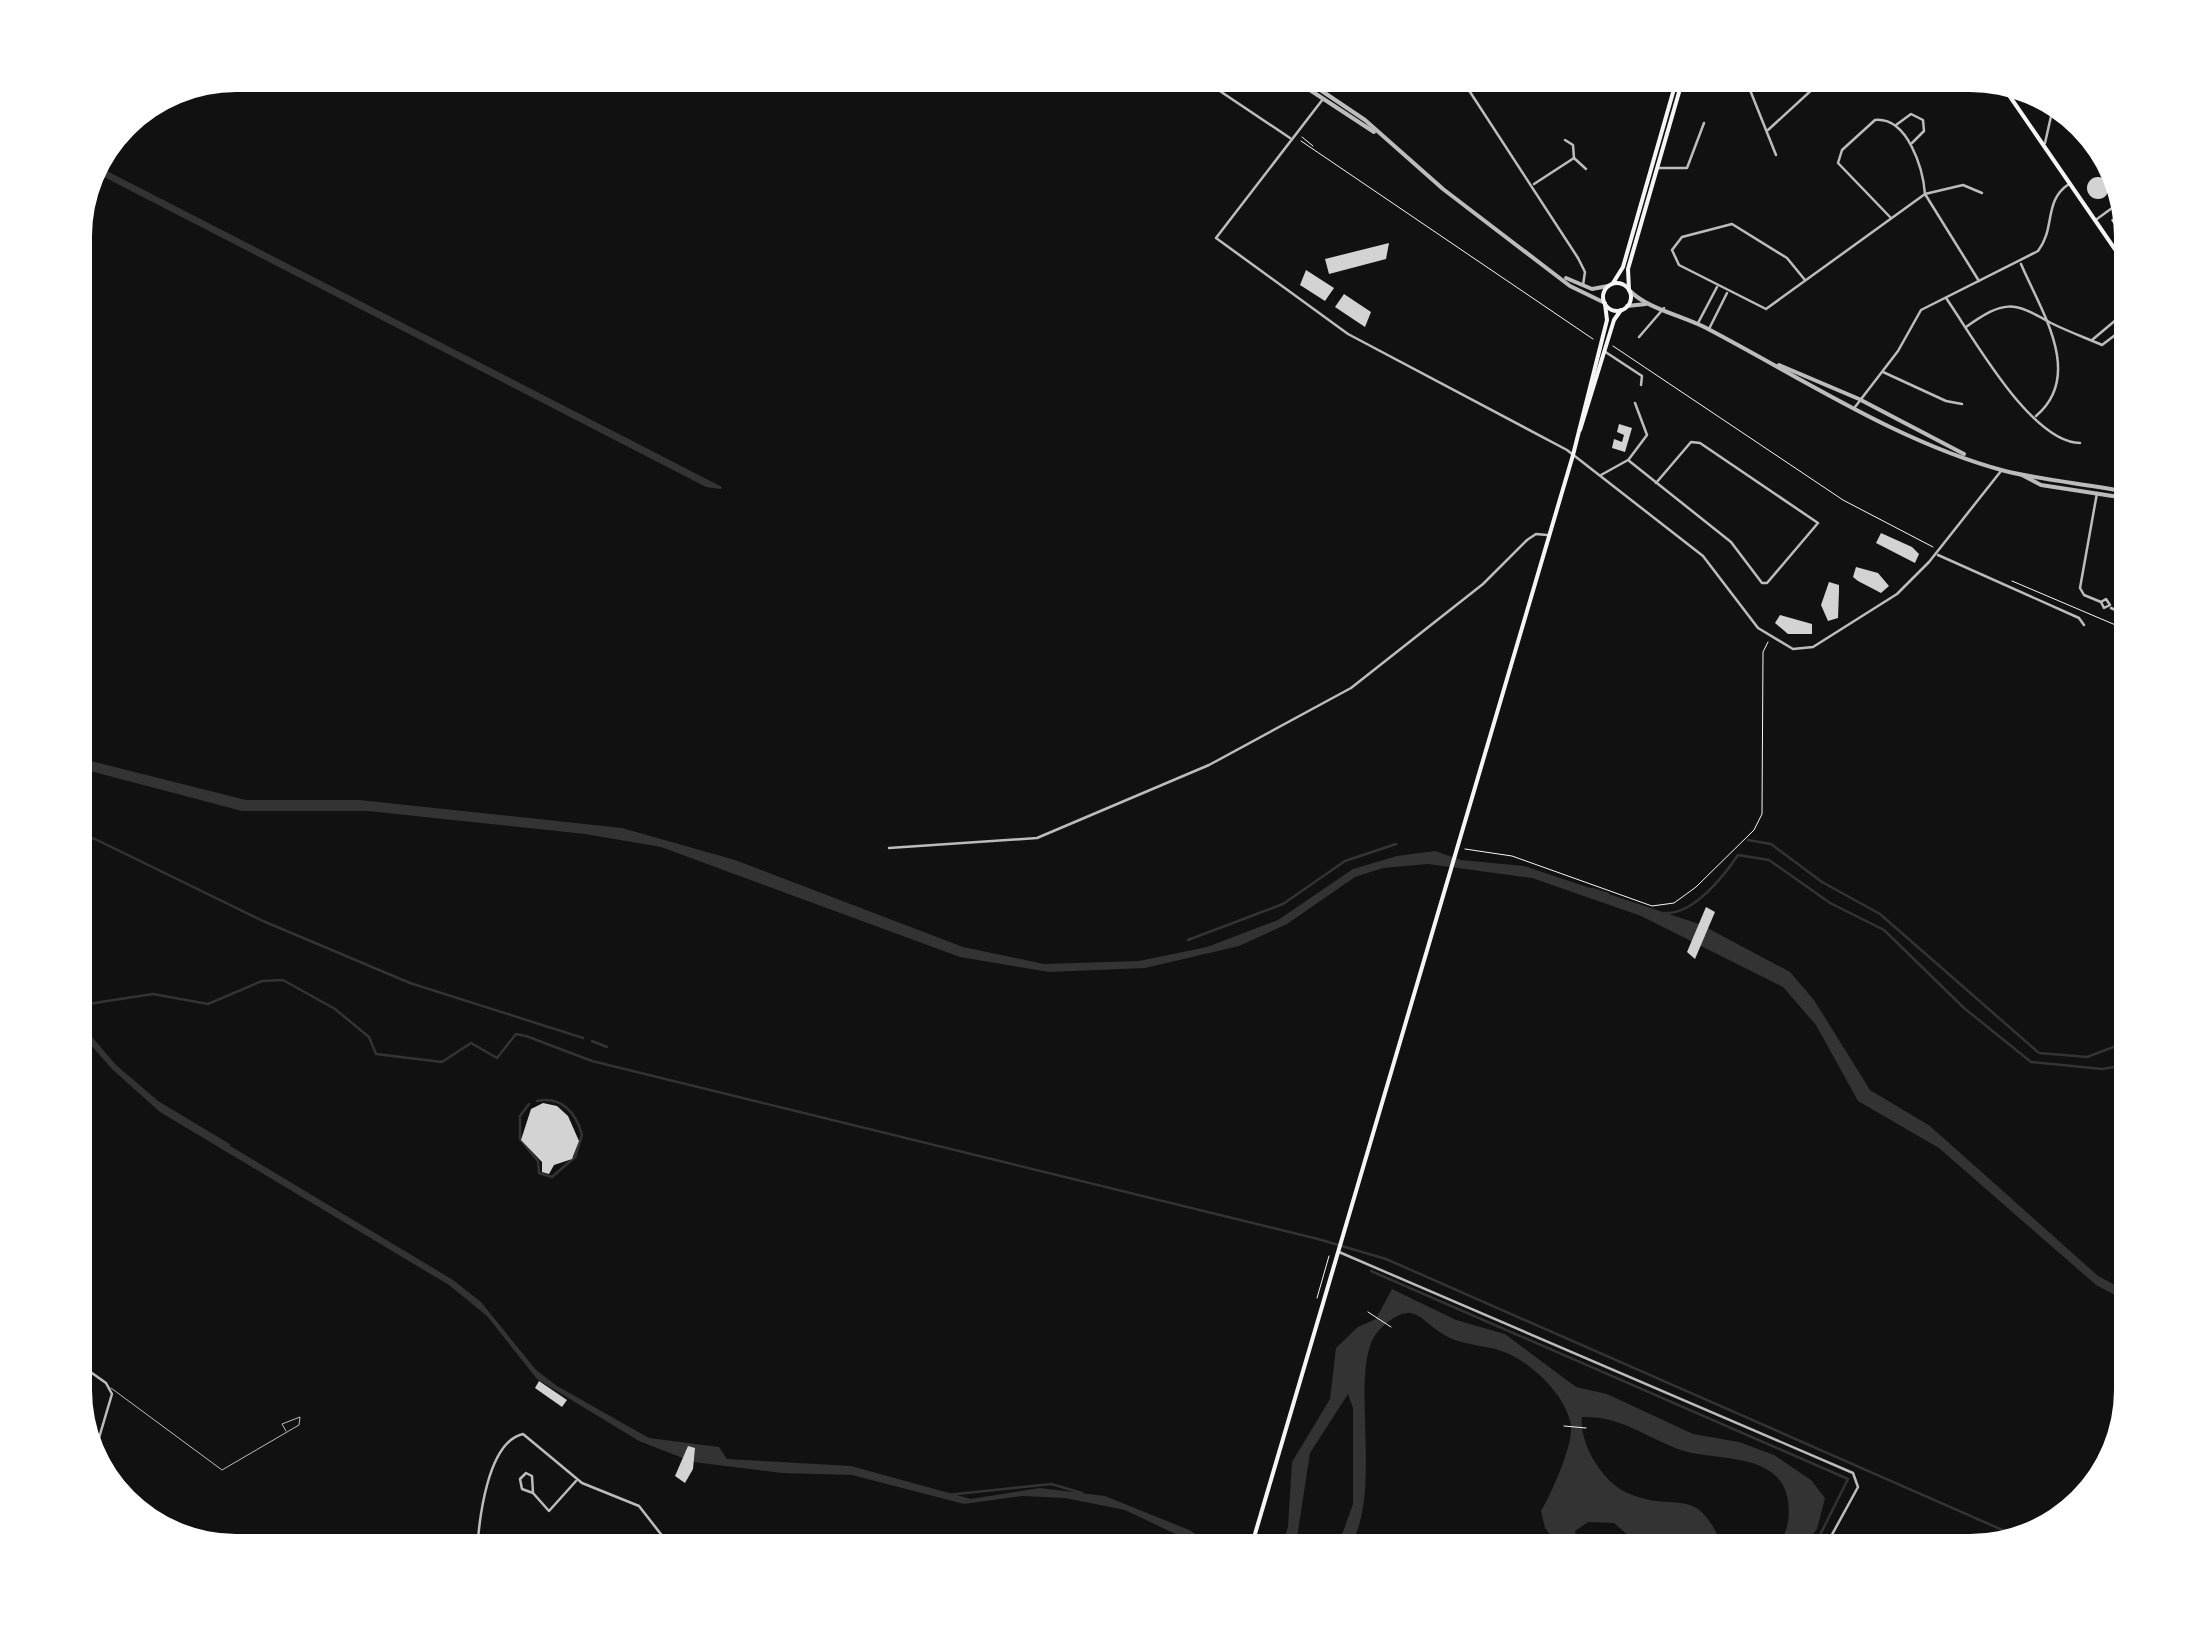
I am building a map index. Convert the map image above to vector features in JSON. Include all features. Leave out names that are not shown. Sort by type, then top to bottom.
[{"type":"main road","points":[[1255,1534],[1604,343],[1608,318],[1605,304],[1611,285],[1621,273],[1676,92]]},
{"type":"main road","points":[[2011,98],[2114,247]]},
{"type":"main road","points":[[1604,343],[1624,308],[1629,290],[1628,268],[1654,168]]},
{"type":"main road","points":[[1611,285],[1629,290]]},
{"type":"main road","points":[[1605,304],[1624,308]]},
{"type":"street","points":[[1222,92],[1292,139]]},
{"type":"street","points":[[1316,92],[1325,97]]},
{"type":"street","points":[[1319,92],[1577,290],[1605,304]]},
{"type":"street","points":[[1471,92],[1584,268],[1582,286]]},
{"type":"street","points":[[1751,92],[1776,155]]},
{"type":"street","points":[[1767,132],[1810,92]]},
{"type":"street","points":[[1325,97],[1216,238],[1348,334],[1572,455],[1707,560],[1770,639],[1793,649],[1814,647],[1897,594],[1938,552],[2002,470]]},
{"type":"street","points":[[1895,126],[1911,114],[1923,120],[1924,131],[1910,144]]},
{"type":"street","points":[[2044,145],[2051,117]]},
{"type":"street","points":[[1890,218],[1838,163],[1842,150],[1875,120],[1895,126],[1910,144],[1921,167],[1926,194],[1979,281]]},
{"type":"street","points":[[1654,168],[1687,168],[1704,123]]},
{"type":"street","points":[[1564,140],[1572,145],[1574,158],[1586,169]]},
{"type":"street","points":[[1533,184],[1574,158]]},
{"type":"street","points":[[1855,407],[1919,313],[1945,296],[2020,262],[2044,243],[2054,197],[2071,183]]},
{"type":"street","points":[[1805,280],[1787,258],[1728,224],[1682,237],[1672,250],[1679,265],[1766,309],[1926,194],[1962,185],[1982,194]]},
{"type":"street","points":[[2096,220],[2112,209]]},
{"type":"street","points":[[2020,262],[2045,318],[2059,363],[2050,400],[2034,417]]},
{"type":"street","points":[[1562,276],[1598,290],[1611,285]]},
{"type":"street","points":[[1698,323],[1718,286]]},
{"type":"street","points":[[1629,290],[1855,407],[1968,457],[2018,474],[2114,491]]},
{"type":"street","points":[[1708,328],[1728,292]]},
{"type":"street","points":[[1945,296],[1999,376],[2034,417],[2047,431],[2080,443]]},
{"type":"street","points":[[1624,308],[1650,304]]},
{"type":"street","points":[[1966,326],[1992,309],[2007,306],[2031,309],[2105,345],[2114,338]]},
{"type":"street","points":[[1640,336],[1664,308]]},
{"type":"street","points":[[2092,340],[2114,322]]},
{"type":"street","points":[[1602,350],[1642,376],[1641,384]]},
{"type":"street","points":[[1770,362],[1858,399],[1968,457]]},
{"type":"street","points":[[1881,372],[1946,402],[1962,404]]},
{"type":"street","points":[[1600,476],[1628,460],[1647,435],[1635,403]]},
{"type":"street","points":[[1628,460],[1656,483],[1731,542],[1762,583],[1767,583],[1818,523],[1700,442],[1692,442],[1656,483]]},
{"type":"street","points":[[2018,474],[2041,484],[2114,495]]},
{"type":"street","points":[[2098,486],[2080,588],[2104,608],[2114,608]]},
{"type":"street","points":[[889,848],[1037,838],[1208,766],[1350,688],[1482,584],[1527,540],[1536,534],[1548,536]]},
{"type":"street","points":[[1938,552],[2079,618],[2084,625]]},
{"type":"street","points":[[1337,1251],[1853,1473],[1858,1487],[1832,1534]]},
{"type":"street","points":[[93,1375],[108,1386],[111,1402],[100,1436]]},
{"type":"street","points":[[479,1534],[486,1484],[517,1434],[530,1437],[577,1480],[632,1500],[662,1534]]},
{"type":"street","points":[[532,1494],[550,1511],[577,1480]]},
{"type":"lane","points":[[108,1386],[222,1470],[286,1432]]},
{"type":"path","points":[[1315,148],[1843,500],[1938,552]]},
{"type":"path","points":[[2003,577],[2114,624]]},
{"type":"path","points":[[1456,848],[1512,856],[1652,906],[1685,896],[1759,822],[1764,767],[1763,652],[1770,639]]},
{"type":"path","points":[[1368,1312],[1391,1327]]},
{"type":"path","points":[[1564,1426],[1586,1428]]},
{"type":"shaded area","points":[[107,173],[722,487],[706,487],[105,178]]},
{"type":"shaded area","points":[[93,762],[246,800],[359,800],[622,828],[735,860],[963,947],[1044,964],[1139,961],[1207,947],[1278,920],[1353,869],[1397,856],[1435,851],[1461,860],[1524,866],[1702,925],[1790,972],[1814,1000],[1870,1090],[1930,1126],[2098,1276],[2114,1284],[2114,1294],[2096,1285],[1939,1148],[1858,1101],[1816,1025],[1783,987],[1641,916],[1532,878],[1428,864],[1383,868],[1355,877],[1287,924],[1239,946],[1145,968],[1049,972],[960,957],[661,847],[585,834],[368,811],[242,811],[93,772]]},
{"type":"shaded area","points":[[93,1038],[116,1065],[164,1106],[453,1280],[481,1302],[536,1370],[649,1438],[719,1447],[727,1459],[851,1466],[971,1499],[1040,1488],[1105,1496],[1196,1534],[1175,1534],[1125,1510],[1065,1498],[1022,1496],[964,1504],[852,1475],[782,1473],[693,1462],[639,1441],[537,1379],[487,1316],[449,1285],[160,1112],[93,1047]]},
{"type":"shaded area","points":[[1392,1289],[1456,1320],[1505,1334],[1576,1387],[1607,1394],[1693,1434],[1739,1442],[1774,1455],[1811,1480],[1825,1498],[1817,1529],[1813,1534],[1784,1534],[1789,1508],[1783,1485],[1761,1466],[1684,1451],[1610,1420],[1582,1417],[1589,1451],[1611,1482],[1630,1494],[1695,1507],[1716,1534],[1627,1534],[1614,1523],[1588,1522],[1576,1534],[1550,1534],[1541,1511],[1571,1435],[1563,1404],[1548,1383],[1517,1358],[1455,1340],[1411,1313],[1380,1329],[1370,1346],[1365,1370],[1364,1497],[1355,1534],[1341,1534],[1353,1504],[1353,1408],[1348,1394],[1310,1453],[1298,1534],[1286,1534],[1292,1462],[1330,1399],[1336,1348],[1358,1327],[1376,1319]]},
{"type":"building","points":[[2098,177],[2108,193],[2098,199],[2090,196],[2087,188],[2090,180]]},
{"type":"building","points":[[1389,243],[1386,259],[1329,274],[1325,259]]},
{"type":"building","points":[[1306,270],[1334,288],[1325,301],[1300,285]]},
{"type":"building","points":[[1344,294],[1371,312],[1365,327],[1335,307]]},
{"type":"building","points":[[1619,424],[1632,428],[1625,452],[1612,448],[1614,439],[1622,442],[1624,435],[1617,432]]},
{"type":"building","points":[[1881,533],[1912,547],[1919,554],[1915,563],[1876,543]]},
{"type":"building","points":[[1856,567],[1878,573],[1889,586],[1881,593],[1858,581],[1853,577]]},
{"type":"building","points":[[1829,582],[1839,585],[1839,591],[1838,618],[1828,621],[1821,605]]},
{"type":"building","points":[[1780,615],[1812,624],[1812,634],[1788,634],[1775,623]]},
{"type":"building","points":[[1706,907],[1715,912],[1695,959],[1687,952]]},
{"type":"building","points":[[543,1103],[557,1106],[568,1116],[579,1141],[572,1159],[554,1165],[549,1174],[542,1172],[542,1162],[521,1140],[531,1109]]},
{"type":"building","points":[[539,1381],[567,1400],[562,1407],[535,1388]]},
{"type":"building","points":[[688,1446],[695,1448],[693,1469],[685,1483],[675,1476]]},
{"type":"waterway","points":[[93,839],[263,921],[410,983],[583,1038]]},
{"type":"waterway","points":[[1748,840],[1771,844],[1822,882],[1880,914],[2039,1053],[2087,1057],[2114,1047]]},
{"type":"waterway","points":[[1188,940],[1283,904],[1345,861],[1396,844]]},
{"type":"waterway","points":[[1665,913],[1697,901],[1738,855],[1769,860],[1830,903],[1884,930],[1964,1008],[2031,1062],[2114,1067]]},
{"type":"waterway","points":[[1592,889],[1608,894]]},
{"type":"waterway","points":[[93,1003],[153,994],[208,1004],[262,981],[283,980],[335,1009],[369,1037],[376,1054],[442,1062],[471,1043],[497,1058],[516,1034],[592,1061],[1318,1239],[1386,1259],[2002,1530]]},
{"type":"waterway","points":[[592,1041],[607,1047]]},
{"type":"waterway","points":[[529,1104],[520,1116],[520,1139],[538,1161],[539,1173],[552,1177],[575,1157],[582,1135],[576,1119],[560,1103],[537,1101]]},
{"type":"waterway","points":[[159,1103],[229,1145]]},
{"type":"waterway","points":[[1371,1271],[1848,1479],[1820,1534]]},
{"type":"waterway","points":[[947,1495],[1051,1484],[1082,1493]]}]
